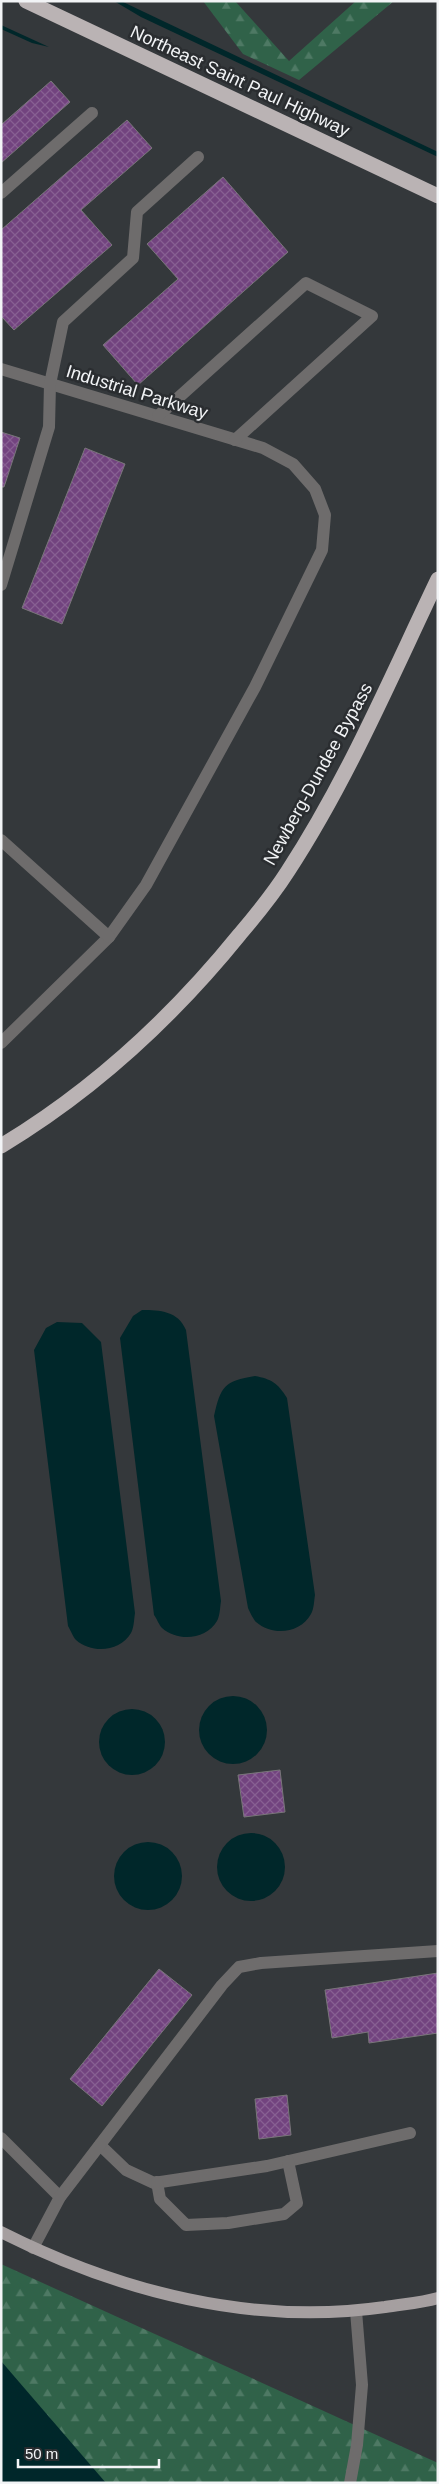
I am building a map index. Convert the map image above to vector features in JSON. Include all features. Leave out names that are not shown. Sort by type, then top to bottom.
[{"type":"highway","name":"Northeast Saint Paul Highway","points":[[26,1],[438,196]]},
{"type":"highway","name":"Newberg-Dundee Bypass","points":[[1,1146],[34,1126],[99,1078],[159,1026],[214,966],[266,901],[288,872],[342,778],[438,579]]},
{"type":"main road","points":[[1,2232],[33,2248],[92,2272],[172,2297],[248,2310],[356,2311],[438,2298]]},
{"type":"street","points":[[1,193],[92,113]]},
{"type":"street","points":[[1,585],[49,427],[50,384],[63,322],[134,258],[137,212],[198,157]]},
{"type":"street","points":[[158,416],[306,282],[372,316],[235,440]]},
{"type":"street","name":"Industrial Parkway","points":[[1,369],[263,448],[293,464],[315,489],[325,515],[322,550],[250,696],[146,885],[110,937],[1,1043]]},
{"type":"street","points":[[1,840],[110,937]]},
{"type":"street","points":[[33,2248],[60,2197],[222,1984],[239,1967],[304,1959],[438,1951]]},
{"type":"street","points":[[100,2145],[126,2170],[157,2182],[288,2161],[410,2133]]},
{"type":"street","points":[[1,2138],[60,2197]]},
{"type":"street","points":[[157,2182],[160,2199],[186,2225],[228,2223],[284,2214],[296,2203],[288,2161]]},
{"type":"street","points":[[350,2483],[357,2445],[362,2385],[356,2311]]},
{"type":"green space","points":[[203,1],[235,1],[289,61],[356,1],[394,1],[299,80],[243,54]]},
{"type":"green space","points":[[1,2264],[438,2463],[438,2483],[1,2483]]},
{"type":"water","points":[[114,1],[121,1],[438,152],[438,157],[141,17]]},
{"type":"water","points":[[1,25],[49,47],[32,43],[1,29]]},
{"type":"water","points":[[142,1310],[162,1311],[173,1315],[183,1324],[186,1330],[221,1601],[218,1619],[212,1627],[206,1632],[191,1637],[184,1637],[169,1632],[161,1627],[154,1615],[120,1338],[133,1316]]},
{"type":"water","points":[[57,1322],[82,1323],[101,1342],[135,1613],[132,1631],[126,1639],[120,1644],[105,1649],[98,1649],[83,1644],[75,1639],[68,1626],[34,1350],[46,1328]]},
{"type":"water","points":[[255,1376],[274,1382],[287,1398],[315,1595],[312,1612],[306,1621],[300,1626],[285,1631],[278,1631],[263,1626],[255,1621],[248,1608],[214,1416],[222,1391],[230,1383]]},
{"type":"water","points":[[233,1696],[246,1699],[257,1706],[264,1717],[267,1730],[264,1743],[257,1754],[246,1761],[233,1764],[220,1761],[209,1754],[202,1743],[199,1730],[202,1717],[209,1706],[220,1699]]},
{"type":"water","points":[[132,1709],[145,1711],[160,1724],[163,1729],[165,1742],[163,1755],[150,1770],[145,1773],[132,1775],[119,1773],[104,1760],[101,1755],[99,1742],[101,1729],[114,1714],[119,1711]]},
{"type":"water","points":[[251,1833],[264,1836],[275,1843],[282,1854],[285,1867],[282,1880],[275,1891],[264,1898],[251,1901],[238,1898],[227,1891],[220,1880],[217,1867],[220,1854],[227,1843],[238,1836]]},
{"type":"water","points":[[148,1842],[161,1845],[172,1852],[179,1863],[182,1876],[179,1889],[172,1900],[161,1907],[148,1910],[135,1907],[124,1900],[117,1889],[114,1876],[117,1863],[124,1852],[135,1845]]},
{"type":"water","points":[[1,2361],[106,2483],[1,2483]]},
{"type":"building","points":[[51,81],[70,102],[1,163],[1,125]]},
{"type":"building","points":[[127,120],[152,148],[81,210],[112,245],[14,330],[1,316],[1,230]]},
{"type":"building","points":[[223,177],[288,252],[138,385],[103,345],[178,279],[147,244]]},
{"type":"building","points":[[1,432],[20,438],[4,487],[1,487]]},
{"type":"building","points":[[85,448],[125,464],[62,624],[22,608]]},
{"type":"building","points":[[280,1770],[285,1812],[244,1817],[238,1775]]},
{"type":"building","points":[[159,1969],[192,1995],[102,2106],[70,2079]]},
{"type":"building","points":[[438,1973],[438,2033],[369,2043],[368,2032],[332,2038],[325,1990]]},
{"type":"building","points":[[287,2095],[291,2135],[259,2139],[255,2099]]}]
